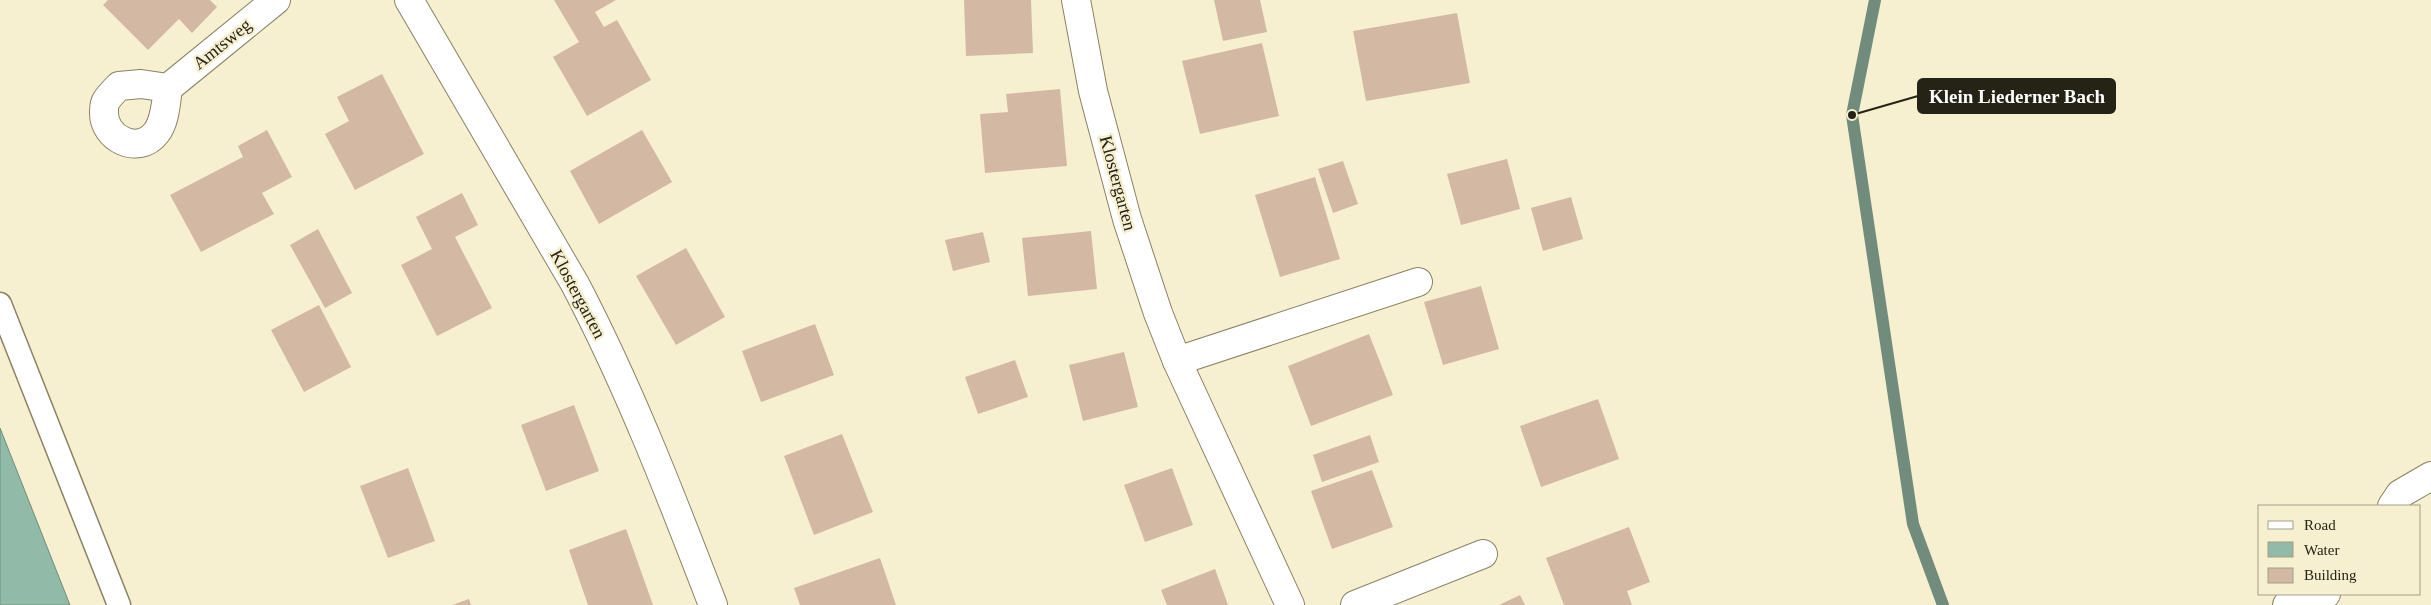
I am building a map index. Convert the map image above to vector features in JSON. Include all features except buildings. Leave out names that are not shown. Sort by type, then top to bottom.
[{"type":"street","name":"Amtsweg","points":[[168,88],[276,0]]},
{"type":"street","name":"Klostergarten","points":[[409,0],[575,284],[596,325],[656,458],[713,605]]},
{"type":"street","name":"Klostergarten","points":[[1076,0],[1093,91],[1127,219],[1158,313],[1177,360],[1290,605]]},
{"type":"street","points":[[1177,360],[1418,282]]},
{"type":"street","points":[[2393,505],[2400,494],[2431,476]]},
{"type":"street","points":[[1356,605],[1483,554]]},
{"type":"street","points":[[2287,605],[2314,602],[2324,595]]},
{"type":"lane","points":[[0,304],[119,605]]},
{"type":"water","points":[[0,428],[70,605],[0,605]]},
{"type":"waterway","points":[[1875,0],[1852,115],[1913,524],[1943,605]]},
{"type":"place","name":"Klein Liederner Bach","points":[[1852,115]]}]
